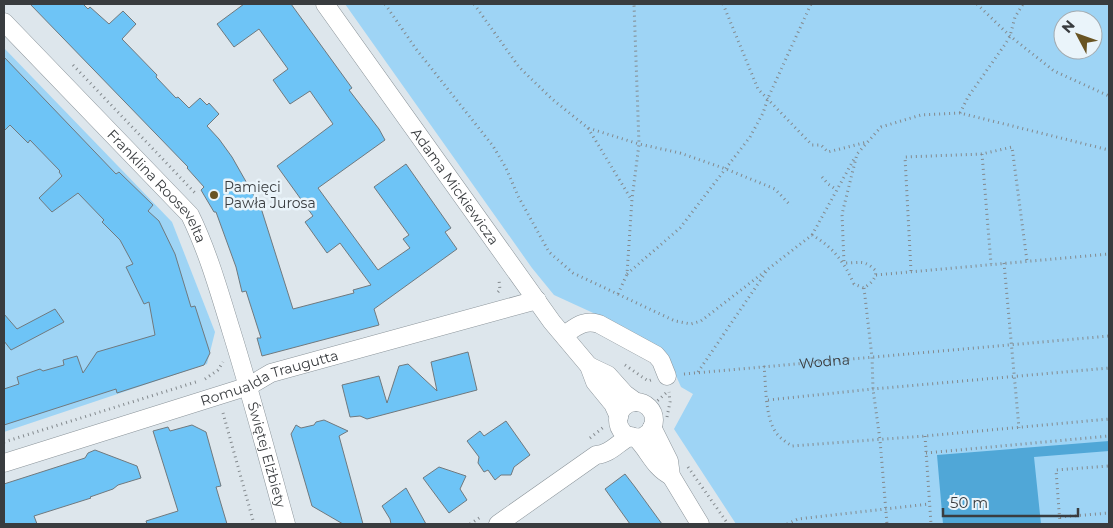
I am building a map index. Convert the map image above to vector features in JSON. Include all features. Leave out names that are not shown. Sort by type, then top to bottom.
[{"type":"street","name":"Adama Mickiewicza","points":[[325,4],[537,300],[589,366],[595,382],[613,404],[614,420]]},
{"type":"street","name":"Franklina Roosevelta","points":[[4,22],[190,215],[204,244],[249,386]]},
{"type":"street","name":"Romualda Traugutta","points":[[4,462],[249,386],[271,373],[537,300]]},
{"type":"street","points":[[564,335],[585,322],[591,321],[599,324],[656,356],[661,361],[667,376]]},
{"type":"street","name":"Adama Mickiewicza","points":[[589,366],[608,375],[625,394],[636,402]]},
{"type":"street","name":"Świętej Elżbiety","points":[[249,386],[286,524]]},
{"type":"street","points":[[492,519],[596,456],[609,452],[625,439],[644,436],[652,427],[654,420],[651,410],[644,403],[636,402],[629,403],[624,407],[614,420],[596,456]]},
{"type":"street","points":[[614,420],[624,432],[646,448],[657,468],[671,476]]},
{"type":"street","points":[[652,427],[669,461],[671,476],[700,524]]},
{"type":"path","points":[[385,4],[416,49],[492,146],[506,168],[518,196],[549,252],[573,273],[675,321],[691,324],[701,321],[812,234],[857,154],[881,128],[896,122],[921,115],[960,113],[1109,150]]},
{"type":"path","points":[[474,4],[520,67],[552,99],[588,128],[632,199]]},
{"type":"path","points":[[618,294],[627,274],[638,144],[634,4]]},
{"type":"path","points":[[723,4],[758,89],[812,145],[821,145],[828,152],[868,142]]},
{"type":"path","points":[[627,274],[680,228],[750,137],[763,113],[811,4]]},
{"type":"path","points":[[978,4],[1010,36],[1054,71],[1109,96]]},
{"type":"path","points":[[960,113],[968,97],[1010,36],[1015,17],[1023,4]]},
{"type":"path","points":[[588,128],[638,144],[680,153],[726,169],[776,189],[791,206]]},
{"type":"path","points":[[911,271],[905,157],[982,154],[1012,147],[1027,261]]},
{"type":"path","points":[[844,263],[842,214],[857,154]]},
{"type":"path","points":[[982,154],[991,264]]},
{"type":"path","points":[[822,177],[837,190]]},
{"type":"path","points":[[812,234],[844,263],[854,284],[864,288]]},
{"type":"path","points":[[876,275],[1109,254]]},
{"type":"path","points":[[844,263],[865,262],[876,272],[876,275]]},
{"type":"path","points":[[1004,263],[1019,428]]},
{"type":"path","points":[[698,372],[768,270]]},
{"type":"path","points":[[495,297],[500,290],[500,282],[496,275]]},
{"type":"path","points":[[864,288],[872,282],[876,275]]},
{"type":"path","points":[[864,288],[888,524]]},
{"type":"path","name":"Wodna","points":[[667,376],[1109,336]]},
{"type":"path","points":[[4,442],[207,379],[218,370],[225,355]]},
{"type":"path","points":[[764,366],[770,420],[775,433],[792,446],[1109,420]]},
{"type":"path","points":[[768,400],[1109,368]]},
{"type":"path","points":[[222,408],[254,524]]},
{"type":"path","points":[[586,441],[614,420]]},
{"type":"path","points":[[925,436],[931,524]]},
{"type":"path","points":[[926,453],[1109,436]]},
{"type":"path","points":[[1060,524],[1056,470],[1109,466]]},
{"type":"path","points":[[787,524],[798,519],[929,504]]},
{"type":"path","points":[[1060,517],[1109,513]]},
{"type":"path","points":[[470,524],[492,519]]},
{"type":"shaded area","points":[[345,4],[1109,4],[1109,524],[736,524],[674,429],[693,394],[681,387],[666,353],[626,328],[554,295],[532,268]]},
{"type":"shaded area","points":[[4,48],[172,222],[215,332],[207,364],[4,432]]},
{"type":"shaded area","points":[[1109,441],[1109,451],[1034,457],[1041,524],[943,524],[937,455]]},
{"type":"building","points":[[30,4],[83,4],[88,9],[90,7],[109,24],[123,11],[136,24],[122,39],[157,75],[156,77],[176,98],[178,97],[189,108],[200,98],[207,105],[209,103],[219,114],[207,126],[232,157],[261,208],[293,309],[354,293],[353,290],[371,285],[340,243],[327,253],[305,222],[313,216],[277,166],[333,124],[310,91],[290,104],[273,80],[288,69],[259,29],[234,47],[217,24],[244,4],[291,4],[352,88],[349,90],[379,129],[385,140],[318,188],[378,270],[410,248],[403,239],[409,235],[374,187],[406,164],[451,228],[445,232],[457,249],[374,309],[379,325],[262,356],[257,338],[261,338],[246,291],[242,292],[236,267],[216,212],[214,212],[201,190],[204,187],[188,167]]},
{"type":"building","points":[[4,57],[116,174],[119,172],[153,205],[148,211],[159,221],[175,254],[191,307],[195,306],[210,353],[204,365],[117,393],[116,389],[4,425],[4,389],[19,384],[17,377],[40,369],[43,371],[64,365],[63,360],[77,356],[83,373],[97,352],[155,335],[149,302],[144,304],[126,267],[133,264],[120,240],[102,222],[104,220],[78,193],[52,212],[39,198],[62,176],[60,171],[30,140],[28,143],[10,125],[4,131]]},
{"type":"building","points":[[55,309],[64,322],[11,350],[4,341],[4,314],[17,329]]},
{"type":"building","points":[[468,352],[477,390],[367,419],[360,416],[350,417],[342,385],[379,376],[387,403],[399,366],[408,364],[437,391],[431,362]]},
{"type":"building","points":[[324,420],[348,431],[339,436],[363,524],[343,524],[312,506],[291,434],[296,425],[301,428]]},
{"type":"building","points":[[506,421],[530,455],[514,467],[511,475],[501,475],[495,480],[488,470],[484,472],[478,463],[479,457],[467,441],[480,431],[484,436]]},
{"type":"building","points":[[192,425],[206,432],[221,486],[216,487],[227,524],[147,524],[146,521],[178,511],[153,431],[168,427],[170,431]]},
{"type":"building","points":[[95,450],[137,466],[141,478],[118,485],[91,498],[34,516],[37,524],[4,524],[4,484],[85,458],[88,453]]},
{"type":"building","points":[[439,467],[466,476],[460,489],[467,500],[449,513],[423,478]]},
{"type":"building","points":[[625,474],[662,524],[630,524],[605,489]]},
{"type":"building","points":[[406,488],[426,524],[391,524],[382,506]]},
{"type":"place","name":"Pamięci Pawła Jurosa","points":[[214,195]]}]
